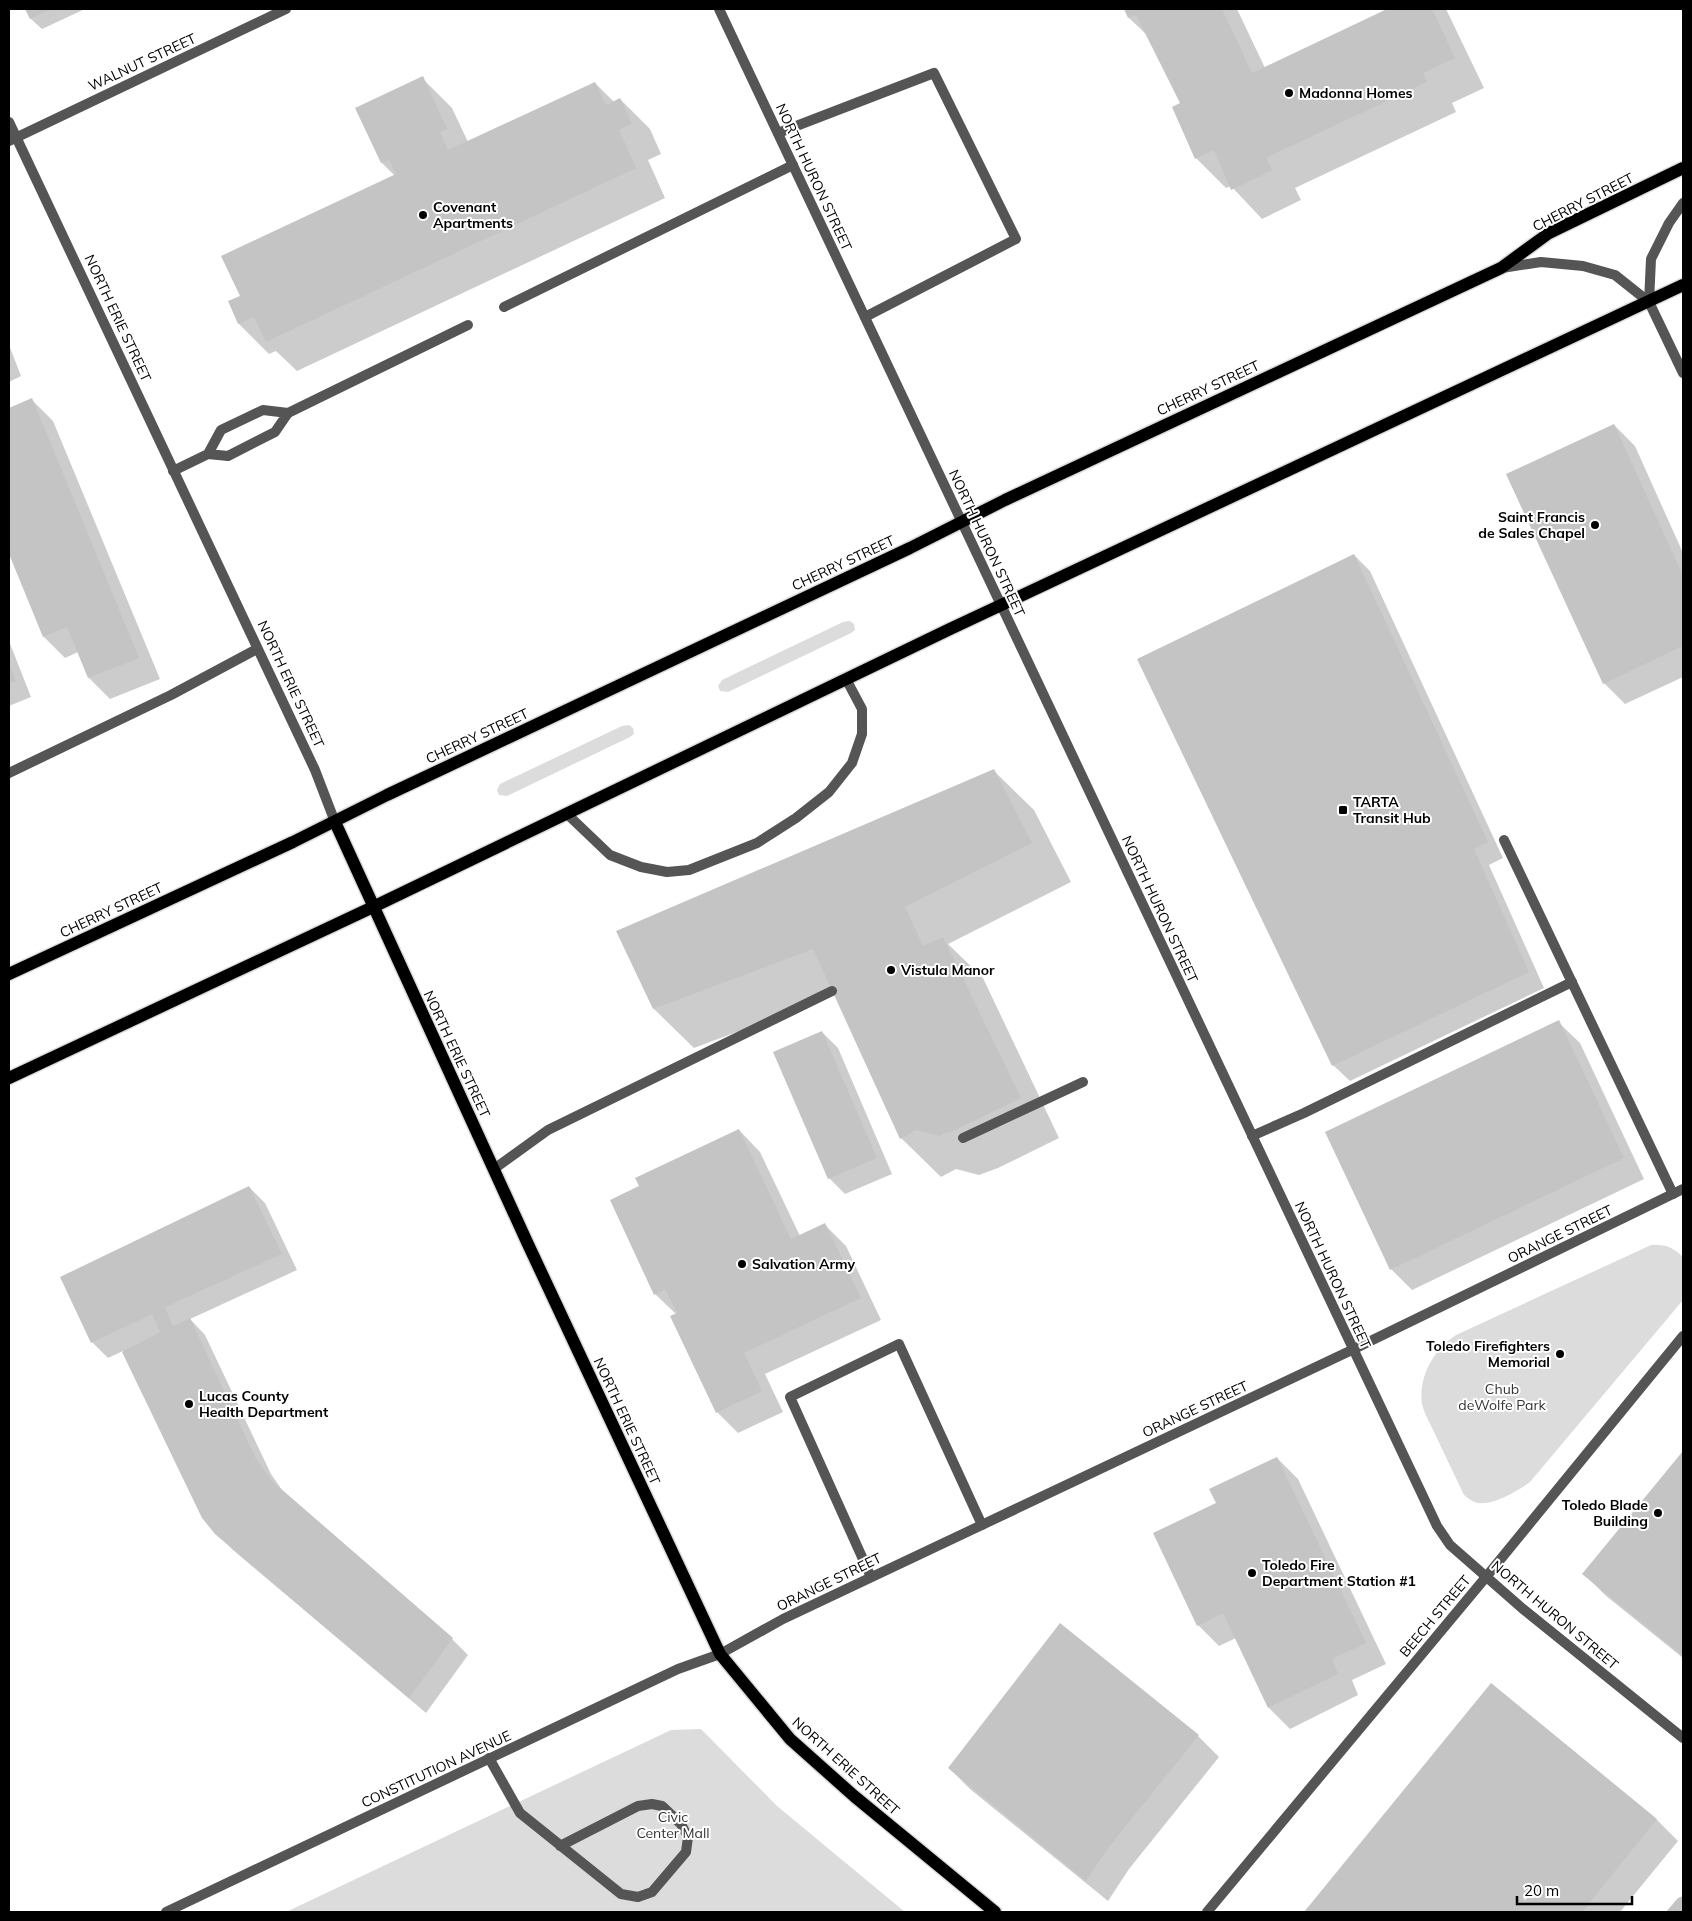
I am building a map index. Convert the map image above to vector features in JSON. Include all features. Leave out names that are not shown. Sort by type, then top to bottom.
[{"type":"main road","name":"CHERRY STREET","points":[[9,974],[335,822],[387,795],[1005,500],[1501,268],[1548,233],[1683,168]]},
{"type":"main road","points":[[9,1078],[373,907],[846,679],[1683,285]]},
{"type":"main road","name":"NORTH ERIE STREET","points":[[335,822],[720,1654],[790,1739],[854,1796],[995,1912]]},
{"type":"street","name":"WALNUT STREET","points":[[12,139],[286,9]]},
{"type":"street","name":"NORTH HURON STREET","points":[[720,9],[1437,1526],[1450,1545],[1523,1609],[1683,1738]]},
{"type":"street","points":[[778,132],[934,73],[1016,239],[865,317]]},
{"type":"street","name":"NORTH ERIE STREET","points":[[9,122],[12,139],[315,770],[335,822]]},
{"type":"street","points":[[504,307],[793,165]]},
{"type":"street","points":[[1649,302],[1651,259],[1669,223],[1683,203]]},
{"type":"street","points":[[1501,268],[1541,262],[1583,266],[1615,275],[1649,302],[1683,373]]},
{"type":"street","points":[[208,454],[221,430],[263,410],[288,412],[468,325]]},
{"type":"street","points":[[173,471],[208,454],[228,456],[275,432],[288,412]]},
{"type":"street","points":[[9,773],[171,695],[257,649]]},
{"type":"street","points":[[566,813],[610,856],[641,867],[666,872],[689,870],[758,843],[796,818],[830,792],[852,763],[862,734],[862,709],[846,679]]},
{"type":"street","points":[[1504,840],[1673,1194]]},
{"type":"street","points":[[1252,1136],[1304,1113],[1572,982]]},
{"type":"street","points":[[494,1169],[548,1130],[832,991]]},
{"type":"street","points":[[963,1138],[1083,1082]]},
{"type":"street","name":"ORANGE STREET","points":[[720,1654],[783,1619],[1354,1349],[1683,1190]]},
{"type":"street","name":"BEECH STREET","points":[[1207,1912],[1486,1577],[1683,1336]]},
{"type":"street","points":[[871,1577],[790,1397],[899,1344],[982,1525]]},
{"type":"street","name":"CONSTITUTION AVENUE","points":[[166,1912],[678,1669],[720,1654]]},
{"type":"street","points":[[489,1758],[520,1813],[560,1846],[621,1894],[638,1897],[652,1892],[686,1852],[688,1837],[682,1824],[662,1806],[652,1804],[638,1806],[560,1846]]},
{"type":"green space","points":[[850,621],[854,624],[855,630],[851,633],[728,692],[720,691],[718,686],[722,680],[843,622]]},
{"type":"green space","points":[[629,725],[633,728],[634,734],[630,737],[507,796],[499,795],[497,790],[500,784],[622,726]]},
{"type":"green space","name":"Chub deWolfe Park","points":[[1651,1245],[1668,1247],[1683,1257],[1683,1300],[1530,1482],[1512,1493],[1491,1502],[1478,1503],[1469,1499],[1464,1495],[1422,1404],[1421,1394],[1425,1374],[1435,1356],[1456,1335]]},
{"type":"green space","name":"Civic Center Mall","points":[[701,1729],[777,1806],[905,1912],[286,1912],[671,1730]]},
{"type":"building","points":[[25,9],[52,9],[30,19]]},
{"type":"building","name":"Madonna Homes","points":[[1124,9],[1222,9],[1252,73],[1387,9],[1432,9],[1455,58],[1423,73],[1427,82],[1266,158],[1272,170],[1231,190],[1214,150],[1195,159],[1172,107],[1180,103],[1136,15],[1128,18]]},
{"type":"building","name":"Covenant Apartments","points":[[423,76],[447,129],[440,132],[448,150],[595,82],[606,105],[620,98],[632,124],[619,130],[636,168],[266,342],[254,317],[238,324],[228,301],[240,296],[221,256],[396,174],[389,159],[381,163],[355,108]]},
{"type":"building","points":[[32,398],[139,658],[88,678],[67,627],[43,637],[9,554],[9,408]]},
{"type":"building","name":"Saint Francis de Sales Chapel","points":[[1614,424],[1683,576],[1683,646],[1603,684],[1506,474]]},
{"type":"building","points":[[1354,554],[1488,842],[1474,849],[1529,972],[1332,1066],[1137,659]]},
{"type":"building","points":[[9,663],[16,681],[9,683]]},
{"type":"building","name":"Vistula Manor","points":[[994,769],[1032,843],[905,907],[923,946],[943,937],[1021,1098],[939,1136],[916,1130],[900,1139],[813,949],[653,1009],[616,931]]},
{"type":"building","points":[[1559,1020],[1624,1158],[1390,1270],[1325,1132]]},
{"type":"building","points":[[822,1031],[877,1158],[828,1179],[773,1052]]},
{"type":"building","name":"Salvation Army","points":[[739,1129],[791,1239],[825,1223],[861,1298],[744,1353],[762,1391],[716,1413],[670,1316],[677,1313],[665,1289],[654,1295],[610,1200],[639,1186],[635,1178]]},
{"type":"building","name":"Lucas County Health Department","points":[[249,1186],[282,1254],[165,1307],[173,1326],[190,1318],[255,1457],[272,1481],[453,1638],[409,1698],[215,1534],[202,1518],[122,1352],[160,1332],[152,1314],[91,1343],[60,1277]]},
{"type":"building","name":"Toledo Blade Building","points":[[1683,1451],[1683,1656],[1582,1574]]},
{"type":"building","name":"Toledo Fire Department Station #1","points":[[1277,1457],[1366,1643],[1332,1659],[1338,1674],[1268,1708],[1223,1613],[1197,1626],[1153,1533],[1216,1503],[1209,1489]]},
{"type":"building","points":[[1060,1623],[1199,1735],[1108,1848],[1086,1881],[948,1768]]},
{"type":"building","points":[[1491,1683],[1657,1819],[1582,1912],[1304,1912]]},
{"type":"building","points":[[1683,1896],[1683,1912],[1666,1912],[1678,1898]]},
{"type":"place","name":"Madonna Homes","points":[[1289,93]]},
{"type":"place","name":"Covenant Apartments","points":[[423,215]]},
{"type":"place","name":"Saint Francis de Sales Chapel","points":[[1595,525]]},
{"type":"place","name":"TARTA Transit Hub","points":[[1343,810]]},
{"type":"place","name":"Vistula Manor","points":[[891,970]]},
{"type":"place","name":"Salvation Army","points":[[742,1264]]},
{"type":"place","name":"Toledo Firefighters Memorial","points":[[1560,1354]]},
{"type":"place","name":"Lucas County Health Department","points":[[189,1404]]},
{"type":"place","name":"Toledo Blade Building","points":[[1658,1513]]},
{"type":"place","name":"Toledo Fire Department Station #1","points":[[1252,1573]]}]
